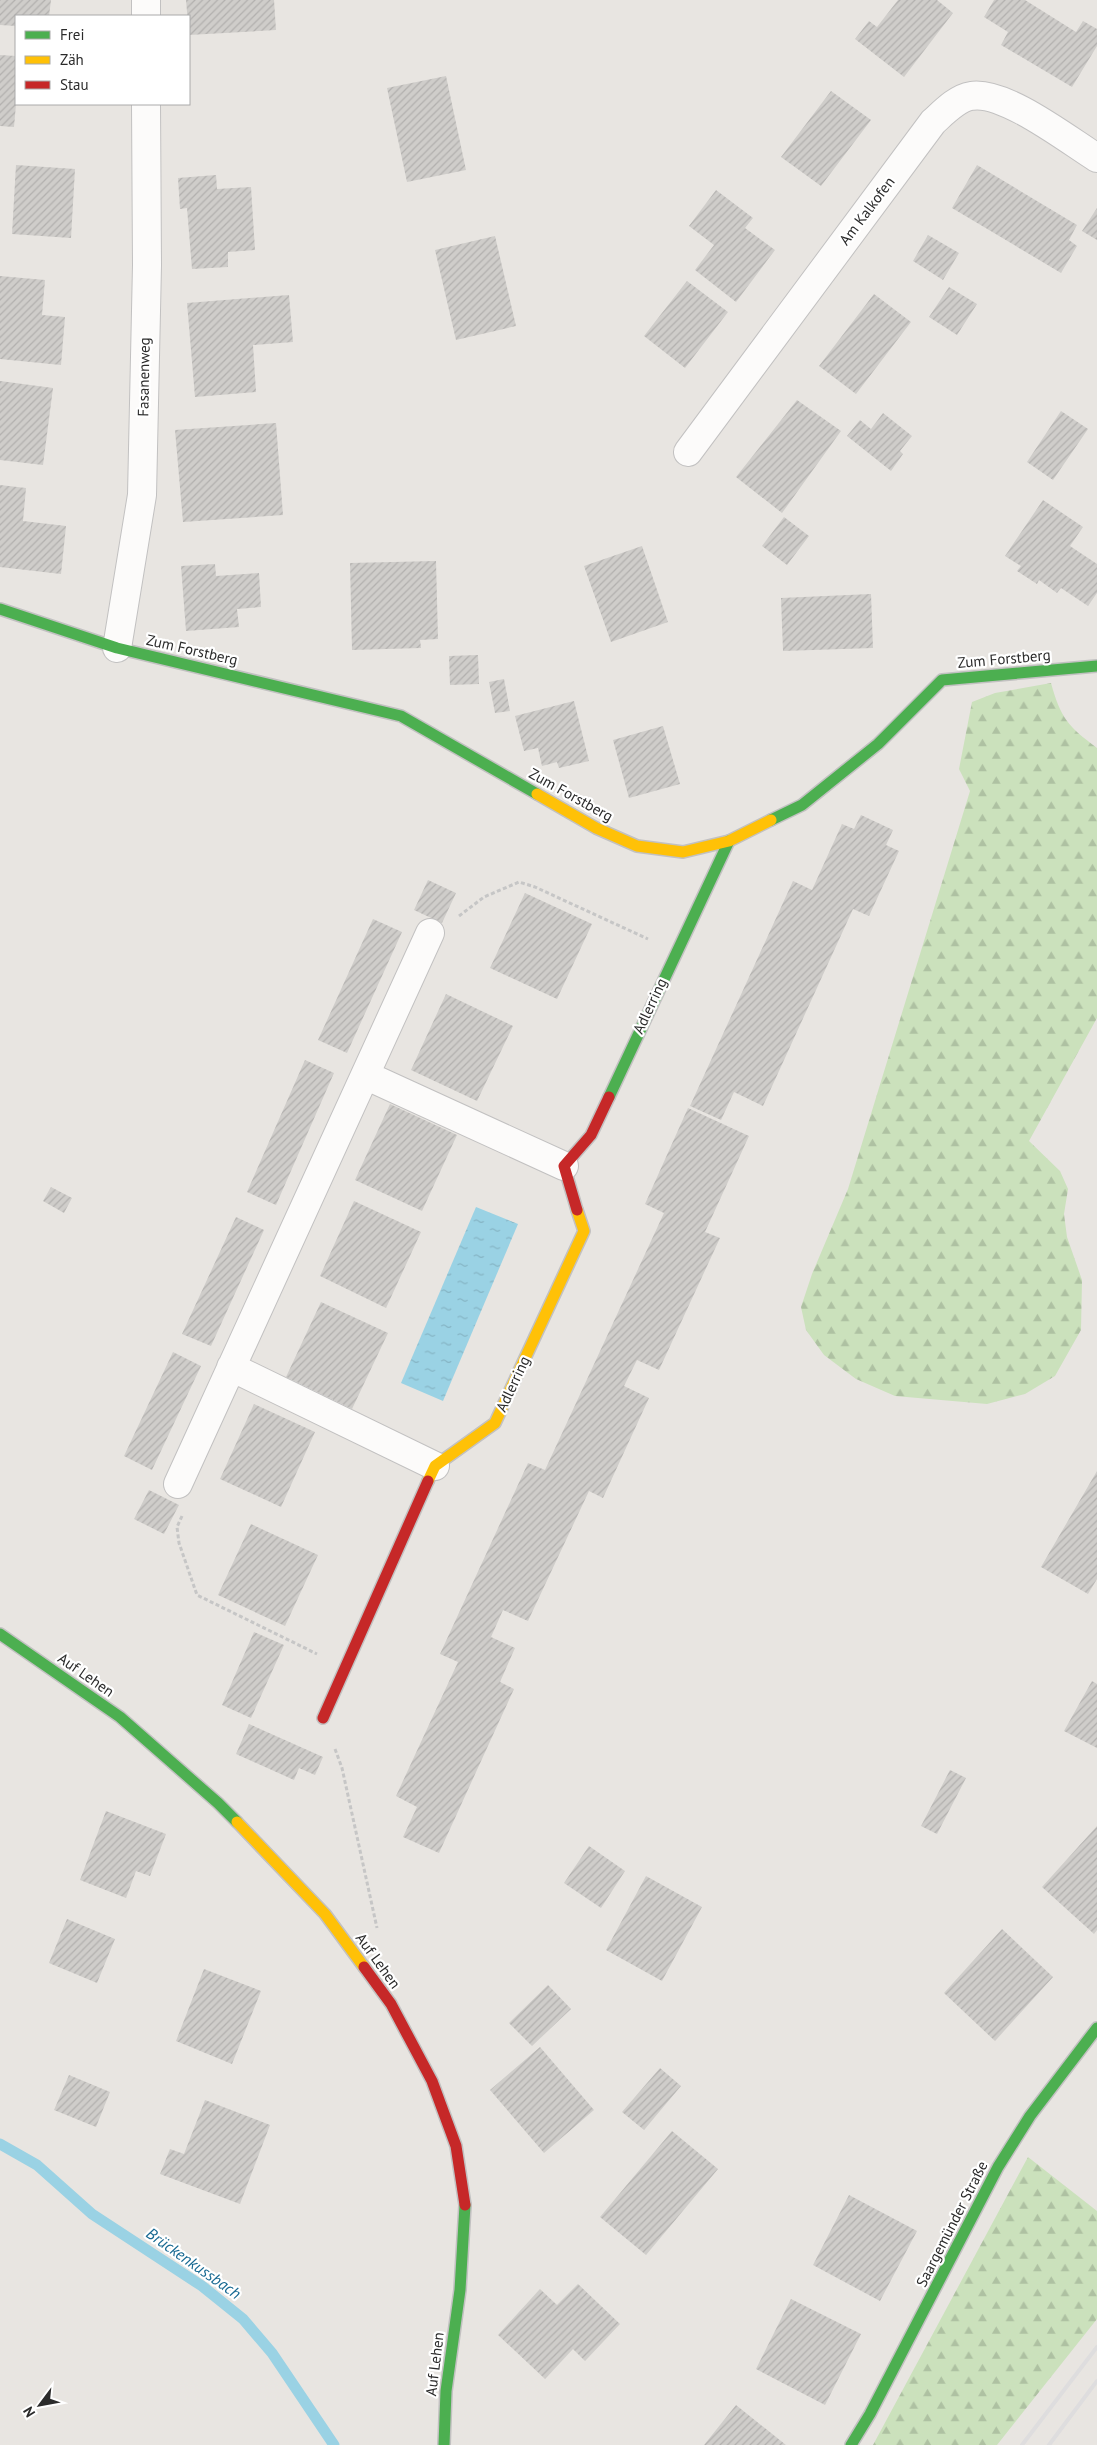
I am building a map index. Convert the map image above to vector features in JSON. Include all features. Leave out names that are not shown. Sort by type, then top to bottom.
[{"type":"street","points":[[146,0],[146,15]]},
{"type":"street","name":"Am Kalkofen","points":[[688,452],[933,122],[950,107],[970,96],[988,97],[1009,103],[1097,158]]},
{"type":"street","name":"Fasanenweg","points":[[117,648],[142,495],[147,265],[146,105]]},
{"type":"street","name":"Zum Forstberg","points":[[0,609],[117,648],[401,716],[596,828],[637,846],[683,852],[729,842],[802,805],[878,744],[942,680],[1097,666]]},
{"type":"street","name":"Adlerring","points":[[435,1466],[495,1423],[584,1231],[564,1166],[590,1135],[729,842]]},
{"type":"street","points":[[178,1484],[430,933]]},
{"type":"street","points":[[365,1075],[564,1166]]},
{"type":"street","points":[[231,1367],[435,1466],[324,1718]]},
{"type":"street","name":"Auf Lehen","points":[[0,1634],[120,1717],[218,1803],[325,1914],[391,2004],[432,2081],[456,2146],[465,2208],[460,2290],[446,2391],[444,2445]]},
{"type":"street","name":"Saargemünder Straße","points":[[851,2445],[870,2414],[998,2167],[1030,2116],[1097,2028]]},
{"type":"path","points":[[430,933],[448,928],[464,910],[484,897],[519,882],[535,887],[676,952]]},
{"type":"path","points":[[178,1484],[189,1502],[177,1527],[179,1543],[197,1595],[347,1669]]},
{"type":"path","points":[[324,1718],[342,1768],[378,1930]]},
{"type":"green space","points":[[1051,683],[1062,714],[1079,734],[1097,748],[1097,1018],[1029,1141],[1060,1171],[1068,1189],[1064,1214],[1067,1237],[1082,1280],[1081,1330],[1055,1376],[1025,1394],[987,1404],[895,1396],[856,1379],[824,1355],[806,1330],[801,1307],[812,1274],[848,1189],[970,791],[959,769],[972,702],[995,693]]},
{"type":"green space","points":[[1028,2157],[1097,2211],[1097,2319],[997,2445],[873,2445]]},
{"type":"water","points":[[476,1207],[518,1224],[443,1401],[401,1383]]},
{"type":"building","points":[[0,0],[51,0],[49,15],[15,15],[15,26],[0,25]]},
{"type":"building","points":[[186,0],[274,0],[276,30],[190,35],[190,15],[187,15]]},
{"type":"building","points":[[898,0],[937,0],[953,13],[904,77],[855,39],[869,21],[877,27]]},
{"type":"building","points":[[994,0],[1025,0],[1076,32],[1083,21],[1097,29],[1097,46],[1072,87],[1001,45],[1008,32],[984,17]]},
{"type":"building","points":[[0,55],[15,56],[16,105],[14,127],[0,126]]},
{"type":"building","points":[[446,76],[466,170],[407,182],[387,88]]},
{"type":"building","points":[[831,91],[871,120],[821,186],[781,157]]},
{"type":"building","points":[[16,165],[75,169],[71,238],[12,234]]},
{"type":"building","points":[[977,165],[1077,225],[1069,240],[1077,246],[1061,273],[952,208]]},
{"type":"building","points":[[216,175],[217,189],[251,187],[255,250],[228,252],[228,267],[192,269],[187,208],[180,209],[178,178]]},
{"type":"building","points":[[716,190],[753,218],[745,228],[775,250],[736,302],[695,270],[714,245],[689,226]]},
{"type":"building","points":[[1097,208],[1097,240],[1082,231]]},
{"type":"building","points":[[928,235],[959,253],[943,280],[913,261]]},
{"type":"building","points":[[495,236],[516,326],[456,340],[435,250]]},
{"type":"building","points":[[0,276],[45,280],[42,315],[65,317],[61,365],[0,359]]},
{"type":"building","points":[[687,281],[728,312],[685,368],[644,336]]},
{"type":"building","points":[[949,287],[977,304],[957,335],[929,317]]},
{"type":"building","points":[[874,294],[911,322],[856,394],[819,366]]},
{"type":"building","points":[[289,295],[293,342],[253,345],[256,392],[195,397],[187,303]]},
{"type":"building","points":[[0,381],[53,388],[43,465],[0,460]]},
{"type":"building","points":[[797,400],[841,431],[782,513],[736,477]]},
{"type":"building","points":[[1061,411],[1088,429],[1053,480],[1027,462]]},
{"type":"building","points":[[883,413],[912,436],[900,451],[903,454],[891,471],[847,436],[860,420],[871,429]]},
{"type":"building","points":[[276,423],[283,515],[183,522],[175,430]]},
{"type":"building","points":[[0,485],[26,488],[23,521],[66,526],[61,574],[0,567]]},
{"type":"building","points":[[1043,500],[1083,527],[1070,546],[1097,564],[1097,593],[1088,606],[1061,588],[1057,593],[1039,580],[1037,584],[1017,571],[1021,566],[1005,556]]},
{"type":"building","points":[[784,517],[809,536],[787,565],[762,546]]},
{"type":"building","points":[[642,546],[668,622],[611,642],[584,566]]},
{"type":"building","points":[[436,561],[438,639],[420,640],[421,648],[352,650],[350,563]]},
{"type":"building","points":[[215,564],[216,576],[259,573],[261,607],[237,609],[239,627],[186,631],[181,566]]},
{"type":"building","points":[[871,594],[873,648],[783,651],[781,598]]},
{"type":"building","points":[[478,655],[479,684],[450,685],[449,656]]},
{"type":"building","points":[[504,679],[510,711],[495,713],[489,682]]},
{"type":"building","points":[[574,701],[589,761],[559,768],[557,762],[542,766],[538,748],[524,751],[515,716]]},
{"type":"building","points":[[663,726],[680,784],[629,798],[613,740]]},
{"type":"building","points":[[861,815],[893,830],[886,845],[899,851],[869,916],[853,909],[763,1106],[734,1092],[721,1120],[690,1106],[793,881],[812,890],[842,824],[854,829]]},
{"type":"building","points":[[428,880],[456,893],[442,923],[414,910]]},
{"type":"building","points":[[525,893],[592,924],[557,999],[490,968]]},
{"type":"building","points":[[373,919],[402,932],[347,1053],[318,1040]]},
{"type":"building","points":[[446,994],[513,1026],[477,1101],[411,1070]]},
{"type":"building","points":[[305,1060],[334,1073],[276,1205],[247,1192]]},
{"type":"building","points":[[390,1104],[457,1135],[422,1211],[355,1180]]},
{"type":"building","points":[[688,1108],[749,1136],[705,1232],[720,1238],[659,1370],[637,1360],[624,1386],[649,1398],[603,1498],[589,1491],[528,1621],[503,1610],[491,1637],[515,1648],[500,1682],[514,1689],[439,1853],[403,1837],[417,1807],[396,1796],[458,1662],[440,1654],[528,1463],[545,1470],[664,1213],[645,1204]]},
{"type":"building","points":[[51,1187],[72,1198],[64,1213],[43,1201]]},
{"type":"building","points":[[354,1201],[421,1232],[386,1308],[320,1276]]},
{"type":"building","points":[[236,1217],[264,1230],[211,1346],[182,1334]]},
{"type":"building","points":[[321,1302],[388,1333],[352,1409],[286,1377]]},
{"type":"building","points":[[173,1352],[201,1366],[152,1470],[124,1456]]},
{"type":"building","points":[[254,1404],[315,1432],[281,1507],[220,1479]]},
{"type":"building","points":[[1097,1471],[1097,1579],[1088,1594],[1041,1567]]},
{"type":"building","points":[[149,1490],[179,1505],[164,1534],[134,1519]]},
{"type":"building","points":[[251,1524],[318,1555],[285,1626],[218,1595]]},
{"type":"building","points":[[254,1632],[284,1645],[251,1718],[222,1705]]},
{"type":"building","points":[[1092,1681],[1097,1684],[1097,1748],[1064,1731]]},
{"type":"building","points":[[249,1724],[323,1757],[315,1775],[299,1768],[294,1780],[236,1754]]},
{"type":"building","points":[[950,1770],[966,1778],[937,1834],[921,1826]]},
{"type":"building","points":[[106,1811],[166,1834],[150,1876],[136,1871],[126,1898],[80,1880]]},
{"type":"building","points":[[1097,1826],[1097,1930],[1094,1934],[1042,1887]]},
{"type":"building","points":[[589,1846],[625,1871],[601,1908],[564,1883]]},
{"type":"building","points":[[646,1876],[702,1907],[662,1981],[606,1950]]},
{"type":"building","points":[[67,1919],[115,1939],[97,1983],[49,1963]]},
{"type":"building","points":[[1002,1929],[1053,1977],[995,2041],[944,1993]]},
{"type":"building","points":[[204,1969],[261,1991],[232,2064],[176,2041]]},
{"type":"building","points":[[548,1985],[571,2009],[532,2046],[509,2023]]},
{"type":"building","points":[[540,2047],[594,2110],[544,2153],[490,2090]]},
{"type":"building","points":[[660,2068],[681,2086],[644,2130],[622,2112]]},
{"type":"building","points":[[69,2075],[110,2092],[96,2127],[54,2110]]},
{"type":"building","points":[[205,2100],[270,2125],[240,2204],[160,2174],[170,2149],[184,2154]]},
{"type":"building","points":[[672,2131],[718,2169],[646,2255],[600,2217]]},
{"type":"building","points":[[849,2195],[917,2231],[880,2301],[813,2265]]},
{"type":"building","points":[[578,2284],[620,2324],[585,2361],[573,2349],[545,2379],[498,2335],[540,2289],[557,2305]]},
{"type":"building","points":[[791,2299],[861,2334],[825,2405],[756,2369]]},
{"type":"building","points":[[736,2405],[786,2445],[704,2445]]},
{"type":"waterway","name":"Brückenkussbach","points":[[0,2144],[37,2165],[92,2214],[202,2286],[243,2319],[272,2353],[334,2445]]},
{"type":"railway","points":[[1022,2445],[1097,2347]]},
{"type":"railway","points":[[1049,2445],[1097,2381]]},
{"type":"traffic: fast","points":[[0,609],[117,648],[401,716],[537,794]]},
{"type":"traffic: fast","points":[[771,820],[802,805],[878,744],[942,680],[1097,666]]},
{"type":"traffic: fast","points":[[609,1097],[729,841]]},
{"type":"traffic: fast","points":[[0,1634],[120,1717],[237,1822]]},
{"type":"traffic: fast","points":[[851,2445],[870,2414],[998,2167],[1030,2116],[1097,2028]]},
{"type":"traffic: fast","points":[[444,2445],[446,2391],[460,2290],[465,2205]]},
{"type":"traffic: slow","points":[[537,794],[596,828],[637,846],[683,852],[729,841],[771,820]]},
{"type":"traffic: slow","points":[[428,1481],[435,1466],[495,1423],[584,1231],[577,1210]]},
{"type":"traffic: slow","points":[[237,1822],[325,1914],[364,1967]]},
{"type":"traffic: jam","points":[[577,1210],[564,1166],[591,1135],[609,1097]]},
{"type":"traffic: jam","points":[[323,1718],[428,1481]]},
{"type":"traffic: jam","points":[[364,1967],[391,2004],[432,2081],[456,2146],[465,2205]]}]
